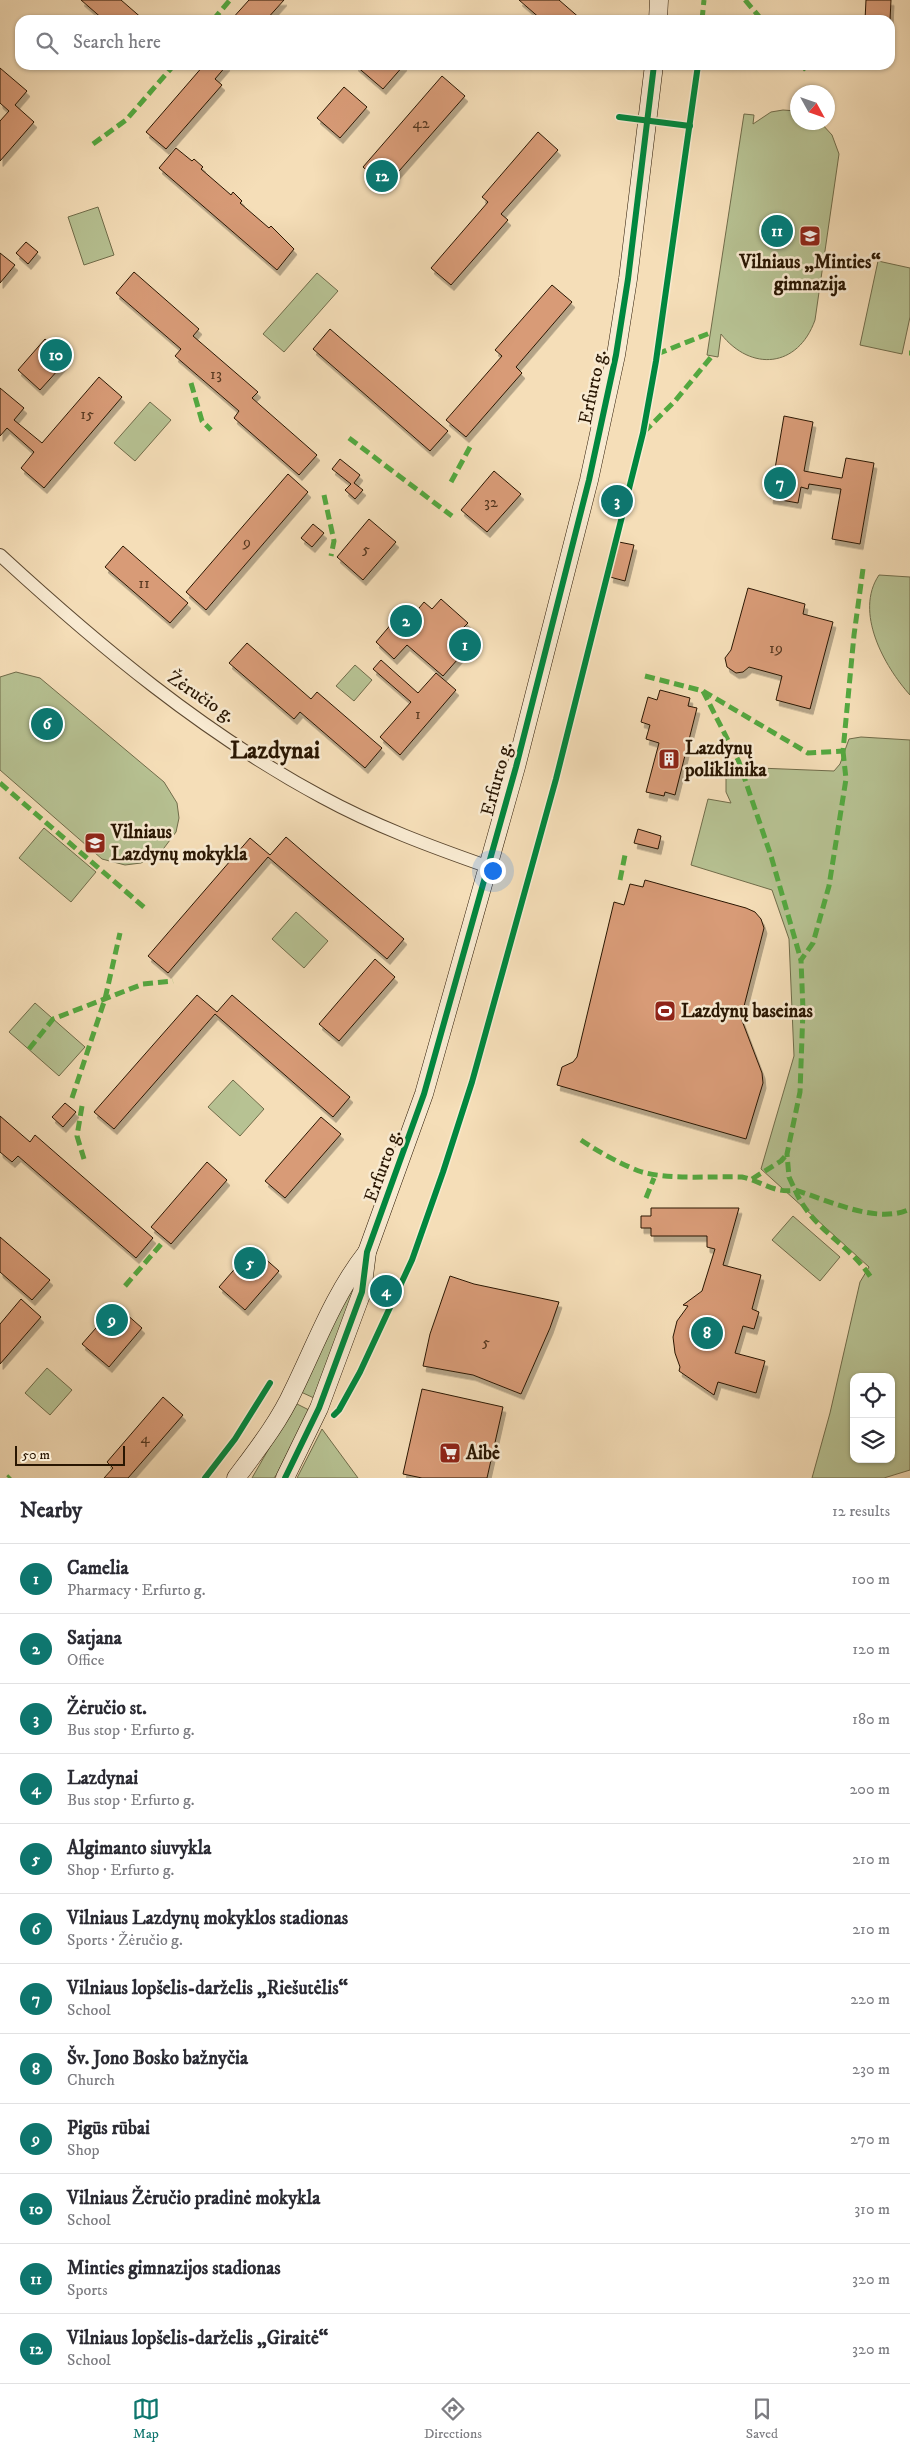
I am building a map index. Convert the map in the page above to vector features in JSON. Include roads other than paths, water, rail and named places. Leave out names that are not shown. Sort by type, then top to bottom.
[{"type":"street","points":[[658,15],[659,0]]},
{"type":"street","name":"Erfurto g.","points":[[285,1478],[319,1408],[357,1308],[362,1292],[367,1252],[424,1094],[489,867],[589,480],[614,365],[630,269],[653,70]]},
{"type":"street","name":"Žėručio g.","points":[[0,555],[57,607],[161,694],[266,764],[322,797],[378,824],[489,867]]},
{"type":"street","name":"Erfurto g.","points":[[236,1478],[292,1394],[331,1310],[353,1271],[367,1252]]},
{"type":"place","name":"Vilniaus lopšelis-darželis „Giraitė“","points":[[382,176]]},
{"type":"place","name":"Minties gimnazijos stadionas","points":[[777,231]]},
{"type":"place","name":"Vilniaus „Minties“ gimnazija","points":[[810,236]]},
{"type":"place","name":"Vilniaus Žėručio pradinė mokykla","points":[[56,355]]},
{"type":"place","name":"Vilniaus lopšelis-darželis „Riešutėlis“","points":[[780,483]]},
{"type":"place","name":"Žėručio st.","points":[[617,501]]},
{"type":"place","name":"Satjana","points":[[406,621]]},
{"type":"place","name":"Camelia","points":[[465,645]]},
{"type":"place","name":"Vilniaus Lazdynų mokyklos stadionas","points":[[47,724]]},
{"type":"place","name":"Lazdynų poliklinika","points":[[669,759]]},
{"type":"place","name":"Vilniaus Lazdynų mokykla","points":[[95,843]]},
{"type":"place","name":"Lazdynų baseinas","points":[[665,1011]]},
{"type":"place","name":"Algimanto siuvykla","points":[[250,1263]]},
{"type":"place","name":"Lazdynai","points":[[386,1291]]},
{"type":"place","name":"Pigūs rūbai","points":[[112,1320]]},
{"type":"place","name":"Šv. Jono Bosko bažnyčia","points":[[707,1333]]},
{"type":"place","name":"Aibė","points":[[450,1453]]},
{"type":"district","name":"Lazdynai","points":[[275,751]]}]
